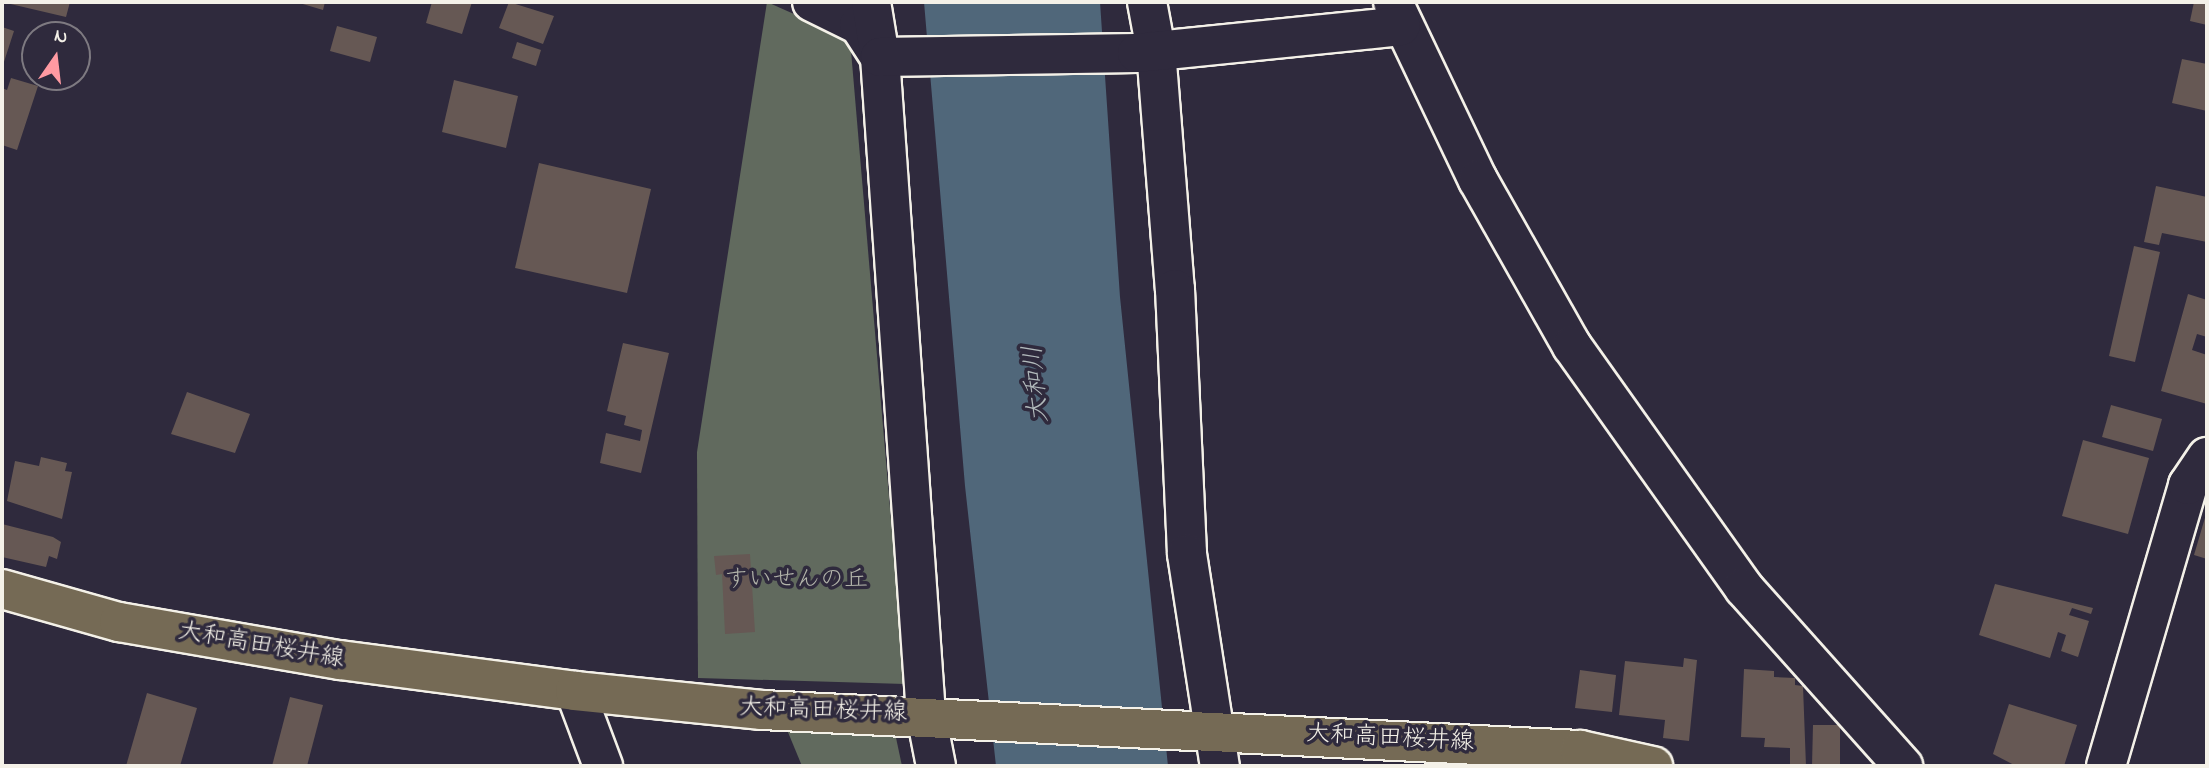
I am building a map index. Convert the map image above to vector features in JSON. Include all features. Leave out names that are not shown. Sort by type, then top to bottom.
[{"type":"main road","name":"大和高田桜井線","points":[[2,589],[119,622],[340,660],[575,691],[762,710],[1204,729],[1580,750],[1653,766]]},
{"type":"street","points":[[812,2],[859,25],[889,57],[1147,51],[1397,14],[1478,180],[1572,346],[1744,588],[1903,766]]},
{"type":"street","points":[[871,2],[889,57],[936,716],[936,766]]},
{"type":"street","points":[[1147,2],[1147,51],[1187,554],[1204,729],[1220,766]]},
{"type":"street","points":[[2106,766],[2188,485],[2207,457]]},
{"type":"street","points":[[575,691],[603,766]]},
{"type":"green space","name":"すいせんの丘","points":[[767,2],[850,39],[905,684],[698,678],[697,452]]},
{"type":"green space","points":[[785,725],[895,733],[902,766],[802,766]]},
{"type":"water","name":"大和川","points":[[924,2],[1100,2],[1120,297],[1168,766],[996,766],[965,486]]},
{"type":"building","points":[[2,2],[70,2],[66,17]]},
{"type":"building","points":[[296,2],[325,2],[323,10]]},
{"type":"building","points":[[432,2],[472,2],[462,34],[426,23]]},
{"type":"building","points":[[509,2],[554,16],[543,44],[499,28]]},
{"type":"building","points":[[2194,2],[2207,2],[2207,25],[2190,21]]},
{"type":"building","points":[[337,26],[377,37],[370,62],[330,51]]},
{"type":"building","points":[[2,27],[14,31],[2,68]]},
{"type":"building","points":[[517,42],[541,50],[536,66],[512,58]]},
{"type":"building","points":[[2182,59],[2207,64],[2207,111],[2172,103]]},
{"type":"building","points":[[11,78],[21,81],[21,91],[36,91],[17,150],[2,145],[2,88],[7,90]]},
{"type":"building","points":[[454,80],[518,96],[506,148],[442,132]]},
{"type":"building","points":[[539,163],[651,189],[627,293],[515,268]]},
{"type":"building","points":[[2156,186],[2207,197],[2207,242],[2162,233],[2159,245],[2144,242]]},
{"type":"building","points":[[2134,246],[2160,252],[2135,362],[2109,356]]},
{"type":"building","points":[[2188,294],[2207,300],[2207,337],[2197,334],[2192,350],[2207,355],[2207,404],[2161,391]]},
{"type":"building","points":[[623,343],[669,353],[641,473],[600,463],[606,433],[640,441],[642,430],[624,425],[626,416],[607,411]]},
{"type":"building","points":[[187,392],[250,414],[235,453],[171,434]]},
{"type":"building","points":[[2111,405],[2162,419],[2153,451],[2102,437]]},
{"type":"building","points":[[2083,440],[2149,458],[2128,534],[2062,516]]},
{"type":"building","points":[[41,457],[67,463],[65,471],[72,472],[62,519],[7,501],[15,461],[39,466]]},
{"type":"building","points":[[2207,511],[2207,559],[2194,555]]},
{"type":"building","points":[[2,524],[53,537],[61,542],[57,559],[49,556],[46,567],[2,557]]},
{"type":"building","points":[[750,554],[755,632],[725,634],[722,574],[716,575],[714,556]]},
{"type":"building","points":[[1995,584],[2093,608],[2091,614],[2072,608],[2069,615],[2089,621],[2078,657],[2061,651],[2066,635],[2058,632],[2050,658],[1979,635]]},
{"type":"building","points":[[1684,658],[1697,660],[1689,741],[1663,738],[1665,720],[1619,715],[1625,661],[1683,667]]},
{"type":"building","points":[[1744,669],[1774,671],[1774,677],[1795,678],[1795,685],[1803,686],[1806,766],[1790,766],[1790,748],[1764,747],[1765,738],[1741,737]]},
{"type":"building","points":[[1580,670],[1616,675],[1612,712],[1575,708]]},
{"type":"building","points":[[147,693],[197,708],[180,766],[126,766]]},
{"type":"building","points":[[290,697],[323,705],[307,766],[272,766]]},
{"type":"building","points":[[2009,704],[2077,725],[2064,766],[2016,766],[1993,754]]},
{"type":"building","points":[[1813,725],[1840,725],[1840,766],[1812,766]]}]
